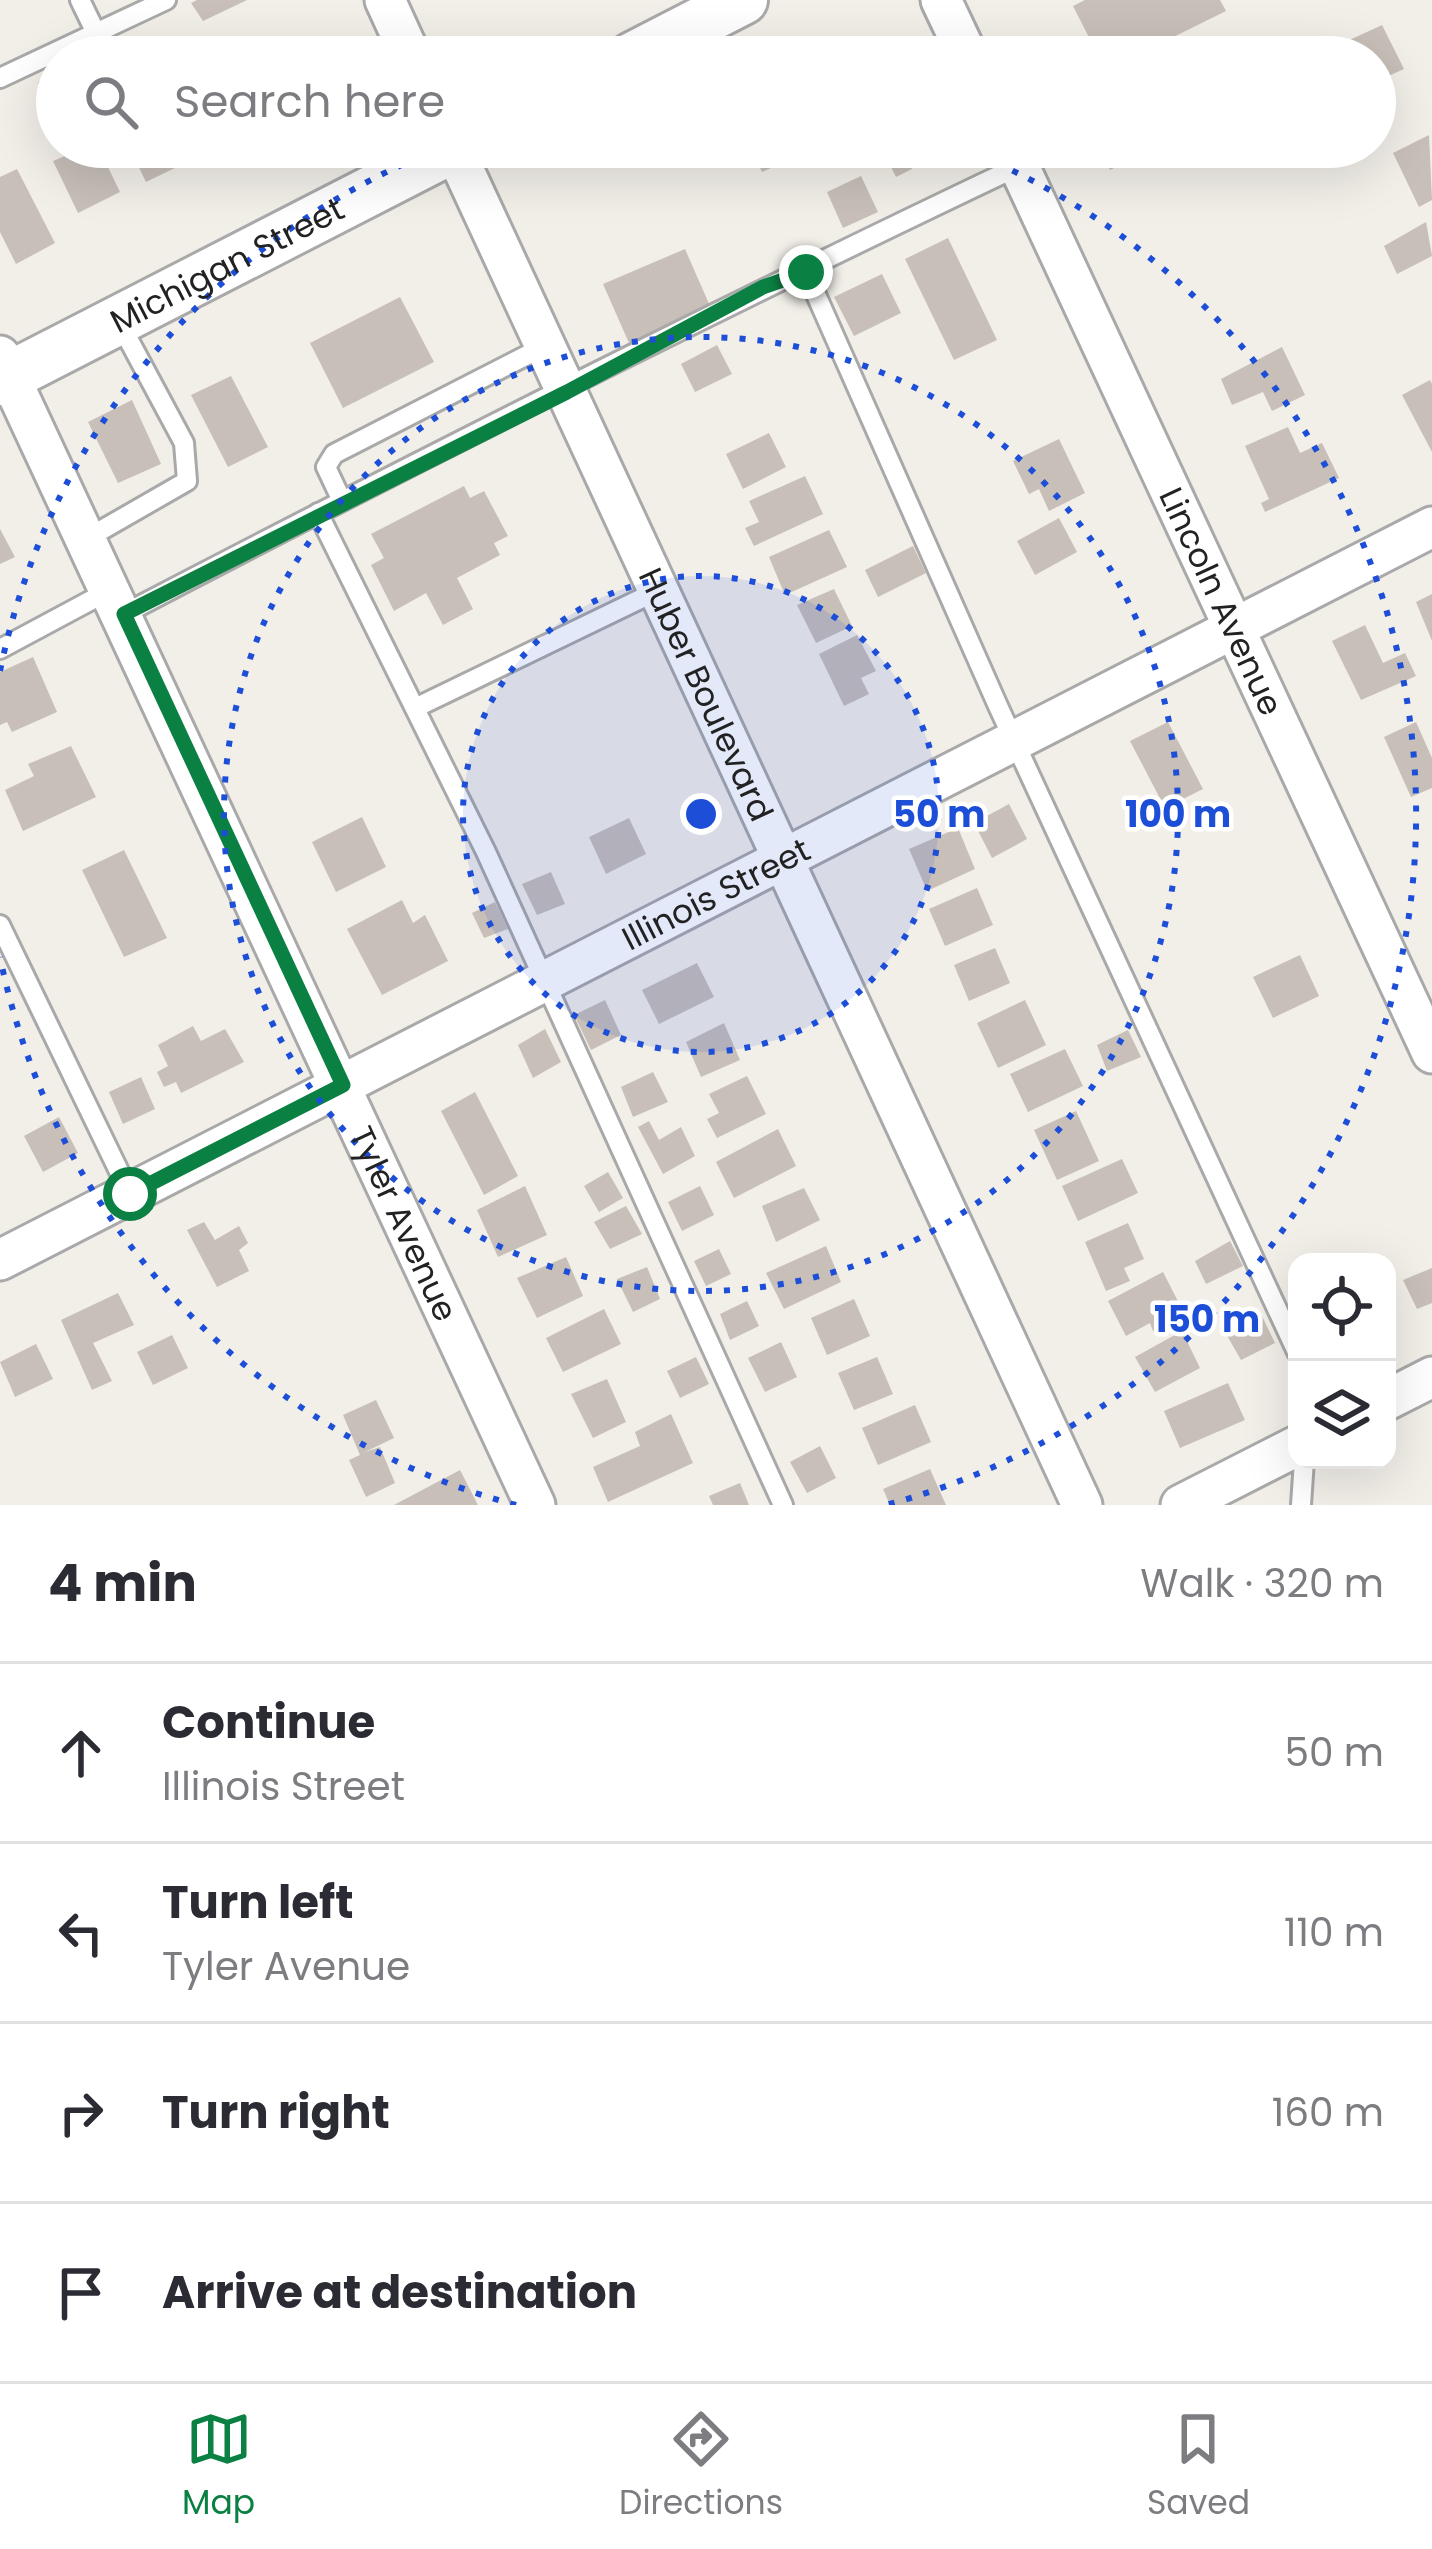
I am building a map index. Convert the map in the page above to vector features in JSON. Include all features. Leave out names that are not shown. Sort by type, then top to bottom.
[{"type":"street","points":[[385,0],[401,36]]},
{"type":"street","points":[[673,36],[743,0]]},
{"type":"street","points":[[941,0],[958,36]]},
{"type":"street","name":"Michigan Street","points":[[3,371],[118,320],[413,168]]},
{"type":"street","name":"Huber Boulevard","points":[[464,168],[1082,1505]]},
{"type":"street","name":"Lincoln Avenue","points":[[1020,168],[1432,1052]]},
{"type":"street","name":"Tyler Avenue","points":[[3,371],[118,602],[535,1505]]},
{"type":"street","name":"Illinois Street","points":[[0,1260],[1432,527]]},
{"type":"street","points":[[1396,1395],[1432,1377]]},
{"type":"street","points":[[1181,1505],[1288,1451]]},
{"type":"lane","points":[[80,0],[96,33]]},
{"type":"lane","points":[[90,36],[166,0]]},
{"type":"lane","points":[[0,78],[36,61]]},
{"type":"lane","points":[[0,649],[318,513],[567,392],[743,297],[806,272],[992,168]]},
{"type":"lane","points":[[806,272],[998,706],[1018,739],[1288,1332]]},
{"type":"lane","points":[[86,539],[187,481],[184,443],[118,320]]},
{"type":"lane","points":[[342,501],[326,467],[334,454],[545,346]]},
{"type":"lane","points":[[318,513],[545,982],[783,1505]]},
{"type":"lane","points":[[416,708],[658,590]]},
{"type":"lane","points":[[0,925],[130,1194]]},
{"type":"lane","points":[[1300,1505],[1303,1469]]},
{"type":"building","points":[[247,0],[203,21],[191,3]]},
{"type":"building","points":[[1085,0],[1220,0],[1226,11],[1175,36],[1088,36],[1073,6]]},
{"type":"building","points":[[1382,25],[1388,36],[1358,36]]},
{"type":"building","points":[[1429,135],[1432,200],[1419,207],[1396,152]]},
{"type":"building","points":[[56,168],[108,168],[120,192],[78,213]]},
{"type":"building","points":[[139,168],[175,168],[146,182]]},
{"type":"building","points":[[892,168],[912,168],[912,169],[896,177]]},
{"type":"building","points":[[17,169],[55,243],[16,264],[0,232],[0,177]]},
{"type":"building","points":[[861,176],[878,212],[843,228],[827,192]]},
{"type":"building","points":[[1426,222],[1432,256],[1397,274],[1384,246]]},
{"type":"building","points":[[948,238],[997,340],[954,360],[905,259]]},
{"type":"building","points":[[685,249],[710,306],[629,343],[603,284]]},
{"type":"building","points":[[882,274],[901,313],[854,336],[834,297]]},
{"type":"building","points":[[400,297],[434,362],[343,408],[310,343]]},
{"type":"building","points":[[717,345],[732,374],[695,392],[681,364]]},
{"type":"building","points":[[1282,347],[1305,395],[1272,411],[1263,392],[1232,405],[1221,379]]},
{"type":"building","points":[[231,376],[268,447],[228,467],[191,395]]},
{"type":"building","points":[[1430,380],[1432,384],[1432,452],[1402,395]]},
{"type":"building","points":[[132,400],[161,464],[118,483],[88,422]]},
{"type":"building","points":[[1288,427],[1300,453],[1322,443],[1339,478],[1265,512],[1261,503],[1269,499],[1245,446]]},
{"type":"building","points":[[769,433],[786,467],[743,489],[726,454]]},
{"type":"building","points":[[1059,439],[1085,493],[1049,511],[1039,489],[1029,494],[1013,461]]},
{"type":"building","points":[[805,476],[823,514],[754,546],[745,528],[759,522],[749,501]]},
{"type":"building","points":[[464,486],[470,498],[484,491],[508,536],[494,543],[500,555],[457,578],[473,609],[443,625],[426,593],[394,611],[371,565],[384,558],[371,534]]},
{"type":"building","points":[[1059,518],[1077,552],[1035,575],[1017,541]]},
{"type":"building","points":[[0,529],[15,557],[0,564]]},
{"type":"building","points":[[829,530],[847,567],[785,595],[769,557]]},
{"type":"building","points":[[913,546],[926,573],[878,597],[865,570]]},
{"type":"building","points":[[834,589],[852,626],[816,643],[797,605]]},
{"type":"building","points":[[1432,594],[1432,641],[1416,602]]},
{"type":"building","points":[[1365,625],[1383,663],[1405,653],[1416,676],[1361,700],[1332,641]]},
{"type":"building","points":[[857,635],[876,671],[861,678],[869,694],[844,706],[819,654]]},
{"type":"building","points":[[33,657],[57,712],[12,732],[7,722],[0,725],[0,672]]},
{"type":"building","points":[[1168,722],[1203,789],[1165,808],[1130,741]]},
{"type":"building","points":[[1416,722],[1432,758],[1432,788],[1411,797],[1384,737]]},
{"type":"building","points":[[71,746],[96,797],[23,831],[5,790],[34,776],[28,764]]},
{"type":"building","points":[[1009,804],[1027,839],[992,858],[974,823]]},
{"type":"building","points":[[362,817],[386,867],[336,892],[312,842]]},
{"type":"building","points":[[629,818],[646,854],[606,874],[589,837]]},
{"type":"building","points":[[958,828],[975,869],[927,891],[909,849]]},
{"type":"building","points":[[124,850],[167,938],[124,957],[82,870]]},
{"type":"building","points":[[551,872],[565,904],[537,915],[522,884]]},
{"type":"building","points":[[977,888],[993,925],[945,946],[929,909]]},
{"type":"building","points":[[402,900],[413,923],[425,915],[448,961],[382,995],[347,929]]},
{"type":"building","points":[[495,902],[508,929],[484,938],[472,913]]},
{"type":"building","points":[[995,948],[1010,983],[969,1001],[954,965]]},
{"type":"building","points":[[1300,955],[1319,996],[1273,1018],[1253,977]]},
{"type":"building","points":[[697,963],[714,997],[659,1024],[642,990]]},
{"type":"building","points":[[605,1000],[621,1035],[591,1050],[574,1015]]},
{"type":"building","points":[[1025,1000],[1046,1045],[998,1068],[977,1023]]},
{"type":"building","points":[[724,1023],[740,1060],[701,1077],[686,1042]]},
{"type":"building","points":[[193,1026],[201,1041],[225,1029],[244,1062],[181,1093],[176,1082],[164,1087],[157,1072],[168,1066],[158,1045]]},
{"type":"building","points":[[545,1029],[561,1062],[533,1078],[518,1045]]},
{"type":"building","points":[[1128,1030],[1141,1057],[1107,1071],[1097,1045]]},
{"type":"building","points":[[1065,1049],[1083,1086],[1028,1112],[1010,1074]]},
{"type":"building","points":[[653,1072],[668,1102],[633,1117],[621,1087]]},
{"type":"building","points":[[747,1076],[766,1114],[717,1138],[707,1119],[719,1113],[709,1094]]},
{"type":"building","points":[[141,1077],[155,1109],[123,1124],[109,1092]]},
{"type":"building","points":[[475,1092],[518,1176],[484,1195],[441,1111]]},
{"type":"building","points":[[1076,1111],[1099,1161],[1057,1180],[1034,1130]]},
{"type":"building","points":[[59,1117],[78,1153],[43,1172],[24,1136]]},
{"type":"building","points":[[649,1121],[659,1140],[681,1127],[695,1156],[663,1174],[638,1127]]},
{"type":"building","points":[[778,1129],[796,1166],[734,1198],[716,1162]]},
{"type":"building","points":[[1122,1159],[1138,1193],[1078,1221],[1062,1186]]},
{"type":"building","points":[[608,1172],[623,1198],[599,1212],[584,1186]]},
{"type":"building","points":[[525,1186],[547,1235],[498,1257],[477,1210]]},
{"type":"building","points":[[700,1186],[714,1215],[682,1231],[668,1202]]},
{"type":"building","points":[[804,1188],[820,1220],[776,1242],[762,1206]]},
{"type":"building","points":[[626,1206],[642,1234],[610,1249],[594,1222]]},
{"type":"building","points":[[204,1222],[215,1240],[239,1226],[248,1243],[239,1250],[249,1271],[217,1287],[187,1230]]},
{"type":"building","points":[[1128,1223],[1144,1259],[1124,1268],[1130,1281],[1106,1291],[1085,1242]]},
{"type":"building","points":[[1230,1241],[1243,1266],[1206,1284],[1195,1261]]},
{"type":"building","points":[[826,1246],[841,1282],[784,1309],[766,1273]]},
{"type":"building","points":[[719,1249],[731,1274],[706,1286],[694,1261]]},
{"type":"building","points":[[566,1257],[583,1296],[537,1318],[517,1278]]},
{"type":"building","points":[[647,1267],[660,1299],[633,1312],[617,1279]]},
{"type":"building","points":[[1432,1268],[1432,1303],[1417,1309],[1403,1280]]},
{"type":"building","points":[[1163,1272],[1185,1315],[1153,1331],[1150,1323],[1126,1336],[1108,1301]]},
{"type":"building","points":[[118,1293],[134,1325],[93,1343],[112,1381],[92,1390],[61,1320]]},
{"type":"building","points":[[854,1299],[870,1336],[827,1355],[811,1318]]},
{"type":"building","points":[[747,1301],[759,1326],[730,1340],[720,1314]]},
{"type":"building","points":[[604,1309],[621,1344],[563,1372],[546,1338]]},
{"type":"building","points":[[1260,1312],[1275,1343],[1241,1360],[1225,1332]]},
{"type":"building","points":[[1182,1331],[1200,1368],[1155,1392],[1135,1357]]},
{"type":"building","points":[[172,1335],[188,1368],[153,1385],[137,1352]]},
{"type":"building","points":[[781,1342],[797,1377],[765,1392],[748,1358]]},
{"type":"building","points":[[36,1344],[53,1379],[15,1397],[0,1362]]},
{"type":"building","points":[[696,1357],[709,1384],[680,1398],[667,1371]]},
{"type":"building","points":[[877,1357],[893,1394],[854,1410],[838,1373]]},
{"type":"building","points":[[607,1379],[626,1422],[593,1438],[571,1394]]},
{"type":"building","points":[[1228,1383],[1245,1420],[1180,1448],[1164,1411]]},
{"type":"building","points":[[376,1400],[394,1438],[365,1452],[380,1447],[395,1483],[366,1497],[349,1460],[360,1455],[343,1415]]},
{"type":"building","points":[[915,1405],[931,1442],[878,1465],[862,1428]]},
{"type":"building","points":[[671,1414],[693,1463],[608,1502],[593,1467],[640,1446],[635,1432]]},
{"type":"building","points":[[820,1446],[836,1478],[807,1493],[790,1462]]},
{"type":"building","points":[[930,1469],[946,1505],[890,1505],[883,1489]]},
{"type":"building","points":[[460,1470],[478,1505],[394,1505]]},
{"type":"building","points":[[740,1483],[749,1505],[713,1505],[709,1496]]},
{"type":"route","points":[[130,1194],[343,1085],[124,614],[567,392],[704,316],[806,272]]}]
